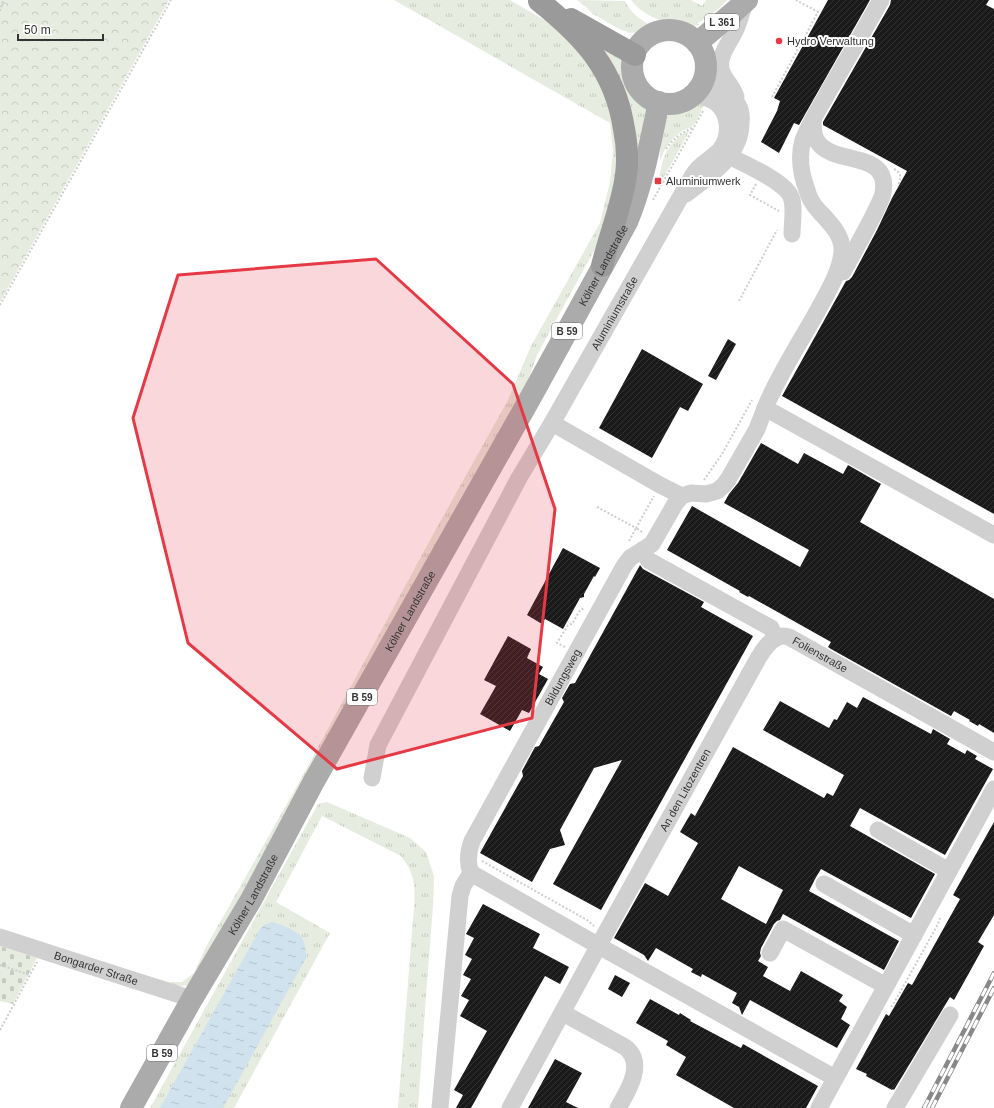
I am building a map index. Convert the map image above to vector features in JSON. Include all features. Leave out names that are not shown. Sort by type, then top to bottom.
[{"type":"highway","points":[[560,0],[638,49]]},
{"type":"highway","points":[[538,1],[638,49]]},
{"type":"highway","points":[[538,1],[577,34],[593,53],[611,84],[623,121],[627,147],[626,173],[622,198],[602,266]]},
{"type":"main road","name":"L 361","points":[[697,43],[746,1]]},
{"type":"main road","points":[[672,30],[688,35],[697,43],[703,53],[706,65],[700,85],[687,99],[678,103],[669,104],[654,100],[644,94],[637,84],[633,73],[633,61],[638,49],[648,37],[657,32],[672,30]]},
{"type":"main road","name":"Kölner Landstraße","points":[[131,1108],[250,900],[313,783],[528,402],[627,222],[636,199],[645,167],[659,102]]},
{"type":"street","points":[[552,423],[660,485],[690,494],[706,494],[717,491],[724,485],[757,429],[759,403],[773,388],[831,286],[840,262],[842,244],[828,221],[811,201],[803,178],[800,164],[803,141],[813,120],[881,0]]},
{"type":"street","name":"Aluminiumstraße","points":[[676,204],[715,171],[729,156],[738,143],[741,128],[741,114],[734,90],[723,75],[720,63],[736,30],[746,1]]},
{"type":"street","points":[[700,85],[739,106]]},
{"type":"street","name":"Aluminiumstraße","points":[[372,778],[378,745],[520,478],[697,168],[720,150],[725,141],[728,128],[722,109],[712,101],[700,85]]},
{"type":"street","points":[[813,120],[813,131],[816,140],[823,148],[838,156],[867,162],[877,168],[882,175],[884,183],[883,194],[869,224],[841,275],[831,286]]},
{"type":"street","points":[[729,156],[780,184],[787,190],[792,202],[786,230]]},
{"type":"street","points":[[828,221],[846,230],[854,231],[860,230],[869,224]]},
{"type":"street","points":[[759,403],[994,535]]},
{"type":"street","name":"Bildungsweg","points":[[471,873],[468,854],[472,841],[627,562],[634,555],[650,546],[675,504],[690,494]]},
{"type":"street","name":"Folienstraße","points":[[648,560],[771,628],[776,638],[784,636],[791,638],[994,752]]},
{"type":"street","name":"An den Litozentren","points":[[510,1108],[754,664],[765,648],[776,638]]},
{"type":"street","points":[[819,1108],[994,789]]},
{"type":"street","points":[[878,830],[949,871]]},
{"type":"street","points":[[440,1108],[460,896],[463,886],[471,873],[602,940],[835,1078]]},
{"type":"street","points":[[824,884],[914,935]]},
{"type":"street","points":[[770,953],[783,929],[886,986]]},
{"type":"street","name":"Bongarder Straße","points":[[0,937],[192,999]]},
{"type":"street","points":[[563,1013],[625,1047],[632,1054],[635,1064],[633,1076],[629,1088],[618,1108]]},
{"type":"street","points":[[895,1108],[950,1015]]},
{"type":"path","points":[[0,11],[3,0]]},
{"type":"path","points":[[0,305],[171,0]]},
{"type":"path","points":[[772,97],[818,12],[796,0]]},
{"type":"path","points":[[666,150],[679,135],[695,127]]},
{"type":"path","points":[[892,168],[899,172],[900,176],[896,188]]},
{"type":"path","points":[[762,174],[750,195],[780,212]]},
{"type":"path","points":[[654,189],[659,190]]},
{"type":"path","points":[[739,301],[786,230]]},
{"type":"path","points":[[690,494],[710,471],[722,454],[750,403],[759,403]]},
{"type":"path","points":[[629,542],[660,485]]},
{"type":"path","points":[[597,507],[655,539]]},
{"type":"path","points":[[576,653],[557,643],[568,625],[572,624],[580,610],[587,607]]},
{"type":"path","points":[[480,858],[485,863],[587,920],[600,932],[602,940]]},
{"type":"path","points":[[887,1009],[894,1003],[938,924],[940,917]]},
{"type":"path","points":[[0,1030],[43,951]]},
{"type":"path","points":[[0,965],[30,975]]},
{"type":"highlighted area","points":[[376,259],[513,384],[555,509],[532,718],[337,769],[188,643],[133,418],[178,275]]},
{"type":"green space","points":[[0,0],[169,0],[0,302]]},
{"type":"green space","points":[[394,0],[510,0],[563,31],[606,88],[621,158],[602,236],[537,355],[525,389],[238,905],[188,985],[173,988],[52,948],[169,982],[182,982],[194,973],[206,947],[297,786],[436,529],[507,402],[531,346],[600,223],[610,182],[613,152],[610,123]]},
{"type":"green space","points":[[577,0],[625,1],[636,16],[652,26],[640,32],[631,33],[619,29],[593,14]]},
{"type":"green space","points":[[631,0],[691,0],[702,6],[706,0],[727,0],[717,10],[698,23],[699,25],[688,27],[652,17],[641,10]]},
{"type":"green space","points":[[575,25],[622,55],[630,88],[647,109],[632,179],[631,152]]},
{"type":"green space","points":[[697,102],[705,103],[696,121],[692,126],[682,131],[671,140],[660,161],[663,127],[668,115],[684,105]]},
{"type":"green space","points":[[690,130],[660,184],[658,183],[666,152],[675,140]]},
{"type":"green space","points":[[327,802],[410,838],[426,852],[434,876],[418,1108],[398,1108],[414,907],[414,886],[412,874],[401,856],[322,816],[276,902],[330,933],[234,1108],[150,1108],[318,804]]},
{"type":"green space","points":[[0,946],[37,958],[13,1004],[0,1001]]},
{"type":"water","points":[[272,922],[279,924],[301,936],[305,947],[306,958],[223,1108],[160,1108],[260,929],[264,925]]},
{"type":"building","points":[[828,0],[870,0],[799,125],[794,123],[779,153],[761,142],[777,111],[780,101],[774,98]]},
{"type":"building","points":[[891,0],[989,0],[986,5],[994,9],[994,514],[782,396],[846,281],[852,277],[907,171],[823,125],[823,122],[890,5]]},
{"type":"building","points":[[728,339],[736,344],[716,380],[708,376]]},
{"type":"building","points":[[642,349],[703,384],[688,411],[680,407],[652,458],[599,428]]},
{"type":"building","points":[[761,443],[798,464],[804,453],[843,474],[848,465],[881,484],[860,522],[994,599],[994,733],[979,724],[978,726],[954,711],[951,716],[831,649],[828,647],[831,642],[749,596],[748,597],[739,592],[740,591],[667,550],[692,506],[800,567],[809,550],[724,503],[738,483]]},
{"type":"building","points":[[563,548],[600,568],[584,594],[584,597],[580,598],[563,629],[545,619],[542,624],[527,615]]},
{"type":"building","points":[[640,565],[643,569],[704,602],[701,607],[753,636],[601,910],[553,884],[622,760],[594,768],[560,830],[565,845],[550,849],[532,882],[480,853],[523,776],[522,771],[535,747],[539,746],[564,702],[562,698],[570,684],[575,683]]},
{"type":"building","points":[[508,636],[531,649],[527,658],[543,667],[539,674],[548,679],[529,713],[522,710],[510,731],[480,714],[496,686],[484,680]]},
{"type":"building","points":[[863,697],[931,734],[933,729],[950,739],[947,744],[965,754],[967,750],[977,756],[975,759],[993,769],[945,855],[860,808],[850,826],[935,874],[911,918],[821,869],[815,879],[809,891],[899,941],[884,970],[783,914],[780,920],[774,924],[761,948],[761,956],[758,961],[768,967],[763,976],[790,991],[801,971],[843,995],[839,1001],[847,1007],[841,1019],[850,1025],[837,1048],[750,1000],[742,1015],[739,1007],[732,1003],[737,993],[702,974],[701,977],[691,972],[693,969],[656,948],[648,961],[644,955],[614,938],[645,883],[668,896],[698,843],[680,832],[691,813],[695,816],[733,747],[824,798],[827,793],[833,796],[844,775],[763,730],[780,701],[829,728],[834,719],[837,720],[847,702],[857,708]],"holes":[[[739,866],[783,890],[766,924],[721,899]]]},
{"type":"building","points":[[994,822],[994,915],[978,942],[984,946],[954,1000],[950,997],[894,1090],[892,1090],[866,1076],[867,1074],[856,1069],[886,1014],[889,1016],[908,983],[912,985],[960,899],[953,895]]},
{"type":"building","points":[[483,904],[540,934],[533,948],[569,967],[560,984],[545,976],[471,1108],[456,1108],[463,1095],[454,1090],[487,1031],[460,1016],[469,1000],[461,996],[471,979],[463,975],[472,959],[465,955],[474,938],[466,934]]},
{"type":"building","points":[[615,975],[630,983],[622,997],[608,989]]},
{"type":"building","points":[[650,999],[679,1015],[680,1013],[691,1020],[690,1021],[741,1048],[743,1044],[818,1086],[806,1108],[734,1108],[676,1075],[686,1057],[666,1045],[668,1041],[636,1023]]},
{"type":"building","points":[[555,1059],[582,1073],[566,1102],[578,1108],[528,1108]]},
{"type":"railway","points":[[924,1108],[994,973]]},
{"type":"railway","points":[[932,1108],[994,988]]},
{"type":"place","name":"Hydro Verwaltung","points":[[779,41]]},
{"type":"place","name":"Aluminiumwerk","points":[[658,181]]}]
